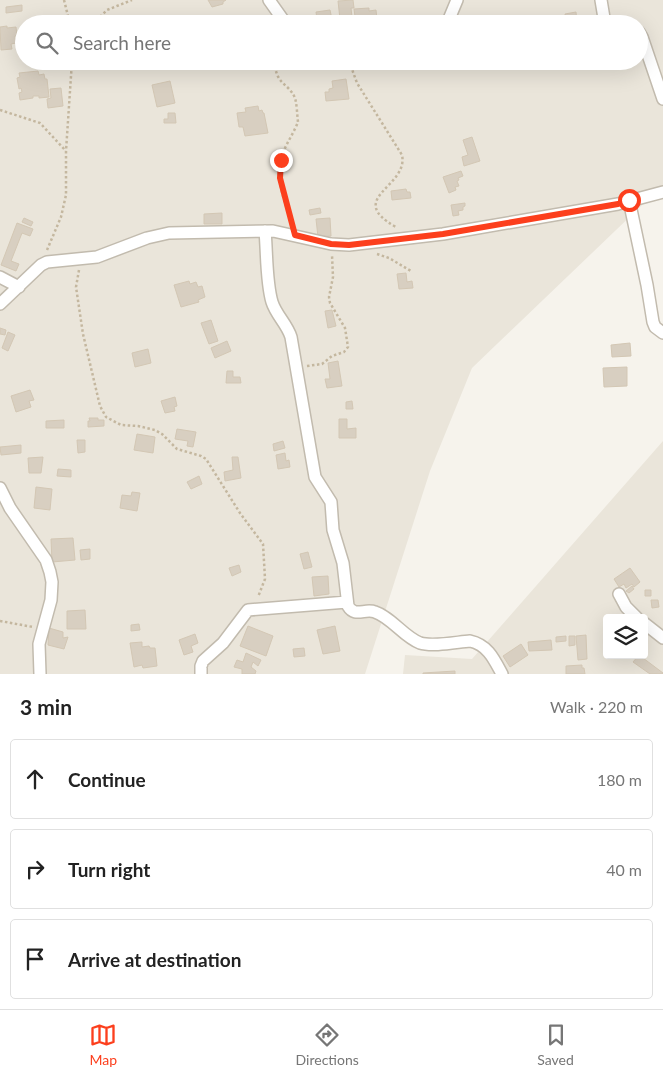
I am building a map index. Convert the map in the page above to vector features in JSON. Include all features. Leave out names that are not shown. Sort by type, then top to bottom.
[{"type":"street","points":[[269,0],[280,15]]},
{"type":"street","points":[[451,15],[457,0]]},
{"type":"street","points":[[601,0],[604,15]]},
{"type":"street","points":[[648,55],[663,99]]},
{"type":"street","points":[[0,304],[41,265],[50,260],[98,257],[147,238],[169,233],[265,231],[295,235],[331,244],[349,245],[443,234],[608,206],[662,191]]},
{"type":"street","points":[[629,200],[647,285],[652,322],[663,333]]},
{"type":"street","points":[[265,231],[271,298],[275,310],[289,331],[314,477],[331,502],[333,530],[343,563],[347,602],[350,610],[357,613],[370,611],[379,613],[418,642],[427,644],[477,642],[492,654],[502,674]]},
{"type":"street","points":[[0,276],[19,287]]},
{"type":"street","points":[[0,488],[10,508],[49,566],[52,582],[38,654],[40,674]]},
{"type":"street","points":[[619,594],[626,606],[634,614]]},
{"type":"street","points":[[201,674],[203,661],[219,647],[245,613],[252,609],[347,602]]},
{"type":"street","points":[[648,626],[663,638]]},
{"type":"path","points":[[64,0],[68,15]]},
{"type":"path","points":[[102,15],[107,10],[132,0]]},
{"type":"path","points":[[41,265],[61,217],[66,194],[66,151],[71,70]]},
{"type":"path","points":[[276,70],[277,76],[294,96],[298,116],[298,122],[281,160],[279,171],[295,235]]},
{"type":"path","points":[[352,70],[357,83],[396,145],[403,162],[401,171],[377,196],[376,207],[378,214],[384,220],[414,237]]},
{"type":"path","points":[[0,110],[40,123],[66,151]]},
{"type":"path","points":[[296,368],[322,364],[332,356],[347,350],[347,333],[329,297],[333,278],[331,244]]},
{"type":"path","points":[[371,252],[389,258],[411,271]]},
{"type":"path","points":[[87,258],[78,273],[76,287],[83,334],[100,406],[106,416],[121,425],[155,430],[162,434],[177,449],[201,456],[212,468],[240,513],[265,548],[265,579],[263,588],[252,609]]},
{"type":"path","points":[[0,620],[42,628]]},
{"type":"shaded area","points":[[0,0],[663,0],[663,185],[472,368],[430,471],[365,674],[0,674]]},
{"type":"shaded area","points":[[663,441],[663,674],[403,674],[405,655],[472,659]]},
{"type":"building","points":[[208,0],[226,0],[223,4],[212,7]]},
{"type":"building","points":[[353,0],[354,8],[351,8],[352,15],[340,15],[338,1]]},
{"type":"building","points":[[22,5],[22,11],[6,13],[6,7]]},
{"type":"building","points":[[369,8],[369,11],[376,10],[377,15],[355,15],[354,9]]},
{"type":"building","points":[[330,10],[331,15],[316,15],[316,12]]},
{"type":"building","points":[[576,12],[576,15],[565,15]]},
{"type":"building","points":[[0,27],[15,27],[15,43],[11,44],[12,49],[1,50]]},
{"type":"building","points":[[38,71],[39,75],[44,74],[45,79],[47,79],[49,97],[39,98],[39,96],[33,96],[33,98],[20,100],[19,93],[22,92],[21,88],[19,89],[17,78],[20,77],[19,73]]},
{"type":"building","points":[[346,79],[349,99],[326,101],[325,92],[329,92],[329,89],[333,88],[332,81]]},
{"type":"building","points":[[170,81],[175,103],[157,107],[152,85]]},
{"type":"building","points":[[61,88],[63,106],[48,108],[47,99],[51,98],[50,89]]},
{"type":"building","points":[[258,106],[259,111],[262,110],[264,113],[268,133],[245,136],[243,127],[239,127],[237,113],[246,112],[245,108]]},
{"type":"building","points":[[168,113],[175,113],[176,123],[164,123],[164,119],[168,119]]},
{"type":"building","points":[[472,137],[480,161],[464,166],[462,157],[468,155],[463,140]]},
{"type":"building","points":[[461,171],[463,176],[458,178],[459,180],[457,181],[459,186],[455,187],[456,190],[449,193],[443,177]]},
{"type":"building","points":[[406,189],[407,192],[410,192],[411,198],[392,200],[391,191]]},
{"type":"building","points":[[465,203],[463,210],[458,211],[459,215],[453,216],[451,205]]},
{"type":"building","points":[[320,208],[321,213],[310,215],[309,210]]},
{"type":"building","points":[[222,213],[222,224],[204,224],[204,214]]},
{"type":"building","points":[[24,218],[33,222],[31,226],[22,222]]},
{"type":"building","points":[[330,218],[331,236],[318,237],[316,219]]},
{"type":"building","points":[[17,223],[33,229],[30,236],[22,233],[11,261],[19,264],[16,271],[1,265]]},
{"type":"building","points":[[406,273],[407,282],[412,281],[413,288],[399,289],[397,274]]},
{"type":"building","points":[[189,281],[190,284],[196,282],[198,287],[202,286],[205,297],[198,300],[199,302],[181,307],[174,285]]},
{"type":"building","points":[[332,310],[336,326],[328,328],[325,311]]},
{"type":"building","points":[[211,320],[218,341],[209,344],[201,323]]},
{"type":"building","points":[[0,328],[6,330],[5,335],[0,334]]},
{"type":"building","points":[[8,332],[15,335],[8,351],[2,348]]},
{"type":"building","points":[[227,341],[231,351],[215,358],[211,348]]},
{"type":"building","points":[[630,343],[631,356],[612,357],[611,345]]},
{"type":"building","points":[[148,349],[151,363],[135,367],[132,353]]},
{"type":"building","points":[[338,361],[342,386],[327,388],[325,379],[330,379],[328,363]]},
{"type":"building","points":[[627,367],[627,386],[604,387],[603,368]]},
{"type":"building","points":[[227,371],[233,371],[233,377],[240,377],[241,383],[226,383]]},
{"type":"building","points":[[30,390],[34,400],[29,401],[31,407],[16,412],[11,396]]},
{"type":"building","points":[[175,397],[177,406],[174,407],[175,411],[165,413],[161,401]]},
{"type":"building","points":[[352,401],[353,409],[346,409],[346,402]]},
{"type":"building","points":[[89,418],[104,420],[104,426],[88,427]]},
{"type":"building","points":[[339,419],[347,419],[347,429],[356,428],[356,438],[339,438]]},
{"type":"building","points":[[64,420],[64,428],[46,428],[46,421]]},
{"type":"building","points":[[177,429],[196,432],[193,447],[187,446],[188,441],[175,439]]},
{"type":"building","points":[[137,434],[155,437],[153,453],[134,450]]},
{"type":"building","points":[[77,440],[85,440],[85,452],[78,453]]},
{"type":"building","points":[[283,441],[285,448],[274,451],[273,444]]},
{"type":"building","points":[[21,445],[21,453],[1,455],[0,447]]},
{"type":"building","points":[[285,453],[286,461],[289,460],[290,467],[278,469],[276,455]]},
{"type":"building","points":[[43,457],[41,473],[29,473],[28,458]]},
{"type":"building","points":[[232,457],[238,457],[241,478],[225,481],[224,472],[233,470]]},
{"type":"building","points":[[58,469],[71,470],[71,477],[57,476]]},
{"type":"building","points":[[199,476],[202,484],[191,489],[187,482]]},
{"type":"building","points":[[36,487],[52,489],[50,510],[34,508]]},
{"type":"building","points":[[132,492],[140,493],[137,511],[120,508],[122,495],[131,496]]},
{"type":"building","points":[[73,538],[75,560],[52,562],[51,539]]},
{"type":"building","points":[[90,549],[90,559],[81,560],[80,550]]},
{"type":"building","points":[[308,552],[312,567],[304,569],[300,554]]},
{"type":"building","points":[[239,565],[241,572],[232,576],[229,568]]},
{"type":"building","points":[[630,568],[640,582],[634,587],[632,584],[626,588],[624,584],[619,587],[614,579]]},
{"type":"building","points":[[328,576],[329,594],[314,596],[312,577]]},
{"type":"building","points":[[632,586],[634,589],[629,593],[626,591]]},
{"type":"building","points":[[645,590],[651,590],[651,596],[645,596]]},
{"type":"building","points":[[651,600],[658,600],[659,607],[652,608]]},
{"type":"building","points":[[85,610],[86,629],[67,629],[67,611]]},
{"type":"building","points":[[139,624],[140,630],[131,631],[131,625]]},
{"type":"building","points":[[248,626],[273,636],[266,656],[240,646]]},
{"type":"building","points":[[335,626],[340,651],[323,654],[317,630]]},
{"type":"building","points":[[49,628],[63,632],[63,638],[68,637],[64,649],[48,645]]},
{"type":"building","points":[[195,634],[198,643],[191,646],[193,652],[184,655],[179,640]]},
{"type":"building","points":[[586,635],[587,659],[578,660],[576,636]]},
{"type":"building","points":[[566,636],[566,641],[556,642],[556,637]]},
{"type":"building","points":[[569,636],[575,636],[575,645],[569,646]]},
{"type":"building","points":[[551,640],[552,650],[529,651],[528,642]]},
{"type":"building","points":[[142,642],[142,647],[149,646],[150,648],[155,648],[157,666],[143,668],[142,665],[134,667],[130,643]]},
{"type":"building","points":[[521,644],[528,655],[510,667],[503,656]]},
{"type":"building","points":[[304,648],[305,656],[294,657],[293,649]]},
{"type":"building","points":[[246,653],[261,660],[258,666],[253,662],[251,667],[256,671],[255,674],[242,674],[242,669],[234,667],[237,660],[243,662]]},
{"type":"building","points":[[636,659],[644,659],[663,674],[650,674],[633,662]]},
{"type":"building","points":[[582,665],[585,674],[566,674],[566,666]]},
{"type":"building","points":[[455,671],[455,674],[423,674],[423,673]]},
{"type":"route","points":[[281,160],[280,178],[295,235],[331,244],[349,245],[443,234],[618,204],[629,200]]}]
